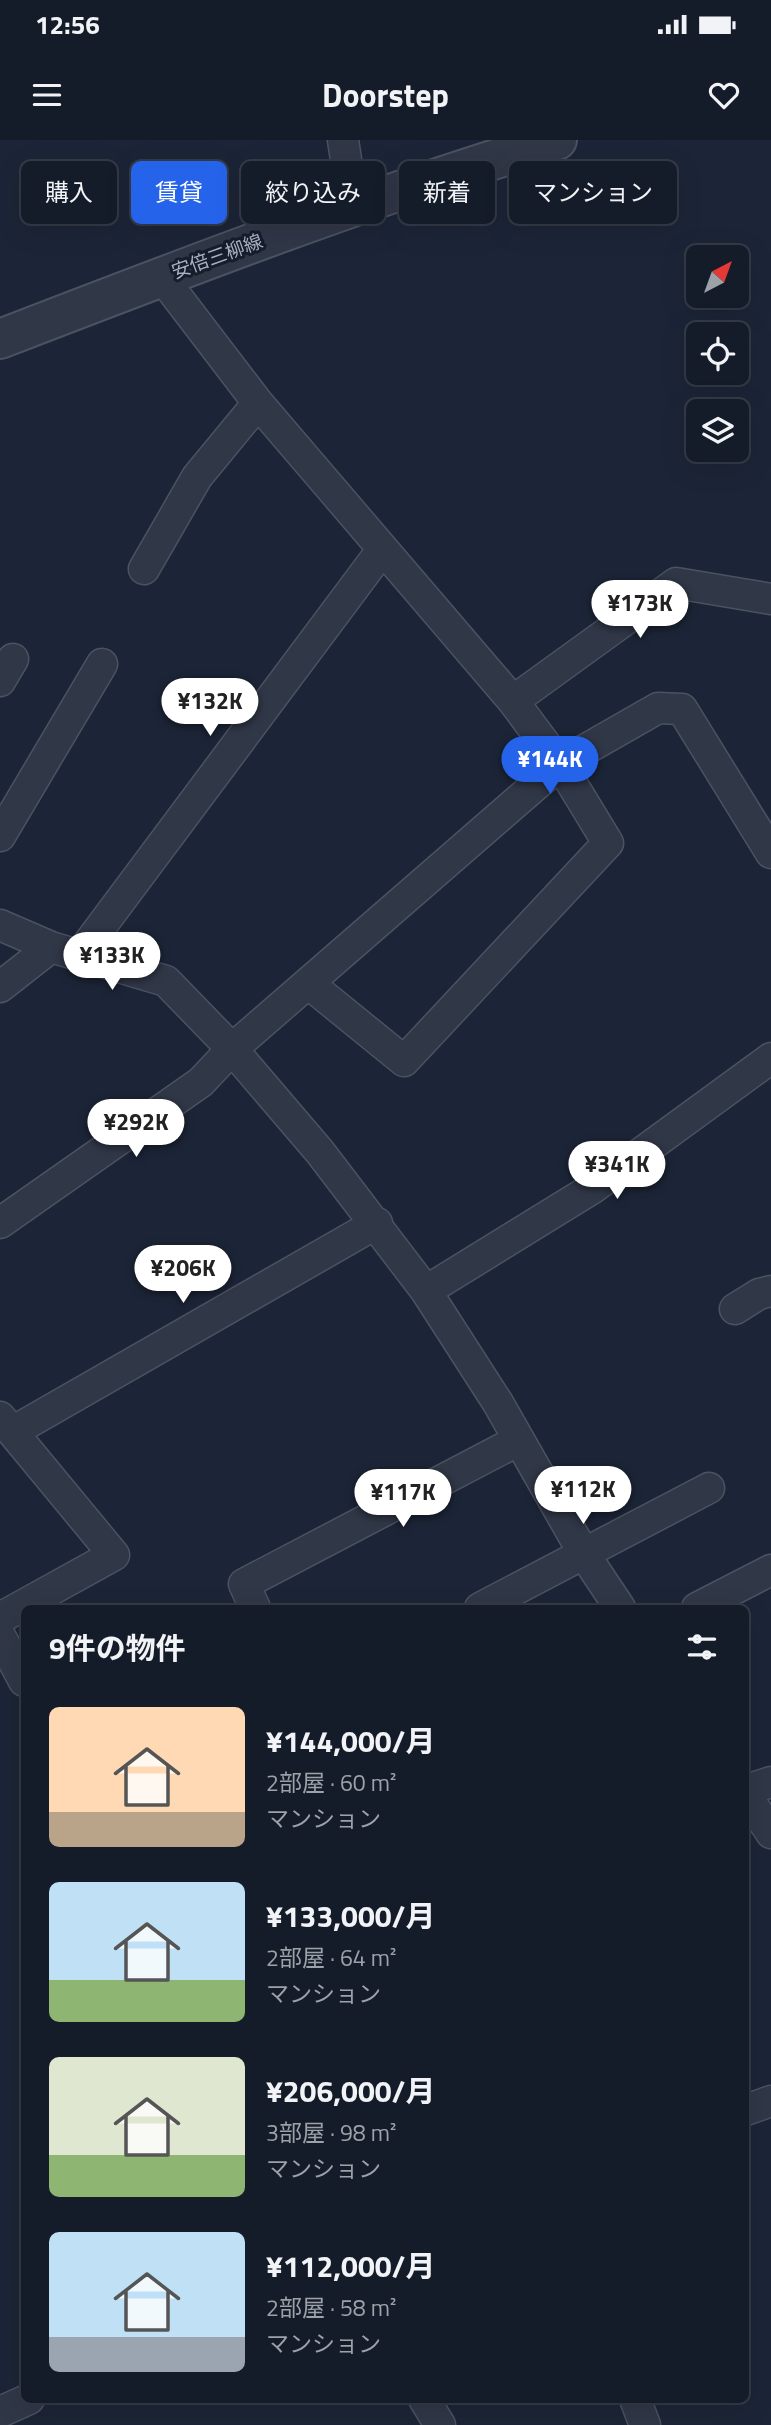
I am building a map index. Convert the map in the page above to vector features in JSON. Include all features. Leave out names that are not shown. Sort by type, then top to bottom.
[{"type":"street","points":[[342,140],[346,161]]},
{"type":"street","name":"安倍三柳線","points":[[385,196],[557,140]]},
{"type":"street","name":"安倍三柳線","points":[[0,340],[161,276],[304,224]]},
{"type":"street","points":[[161,276],[258,404],[513,701],[560,764],[608,843],[404,1061],[308,983]]},
{"type":"street","points":[[144,569],[197,477],[258,404]]},
{"type":"street","points":[[79,956],[382,550]]},
{"type":"street","points":[[513,701],[676,583],[771,599]]},
{"type":"street","points":[[0,836],[102,664]]},
{"type":"street","points":[[0,1223],[201,1082],[232,1049],[560,764],[658,708],[682,709],[771,853]]},
{"type":"street","points":[[0,925],[51,947],[166,981],[232,1049],[377,1223],[426,1291],[519,1440],[584,1554],[618,1605]]},
{"type":"street","points":[[0,987],[51,947]]},
{"type":"street","points":[[426,1291],[593,1188],[771,1058]]},
{"type":"street","points":[[24,1605],[114,1555],[7,1424],[377,1223]]},
{"type":"street","points":[[735,1308],[771,1291]]},
{"type":"street","points":[[254,1605],[244,1584],[519,1440]]},
{"type":"street","points":[[486,1605],[709,1488]]},
{"type":"street","points":[[702,1605],[771,1570]]},
{"type":"street","points":[[0,1618],[21,1606]]},
{"type":"street","points":[[0,1636],[21,1675]]},
{"type":"street","points":[[749,1792],[771,1782]]},
{"type":"street","points":[[749,1798],[771,1832]]},
{"type":"street","points":[[749,2109],[771,2101]]},
{"type":"street","points":[[0,2412],[21,2403]]},
{"type":"street","points":[[427,2403],[440,2425]]},
{"type":"street","points":[[637,2403],[645,2425]]}]
